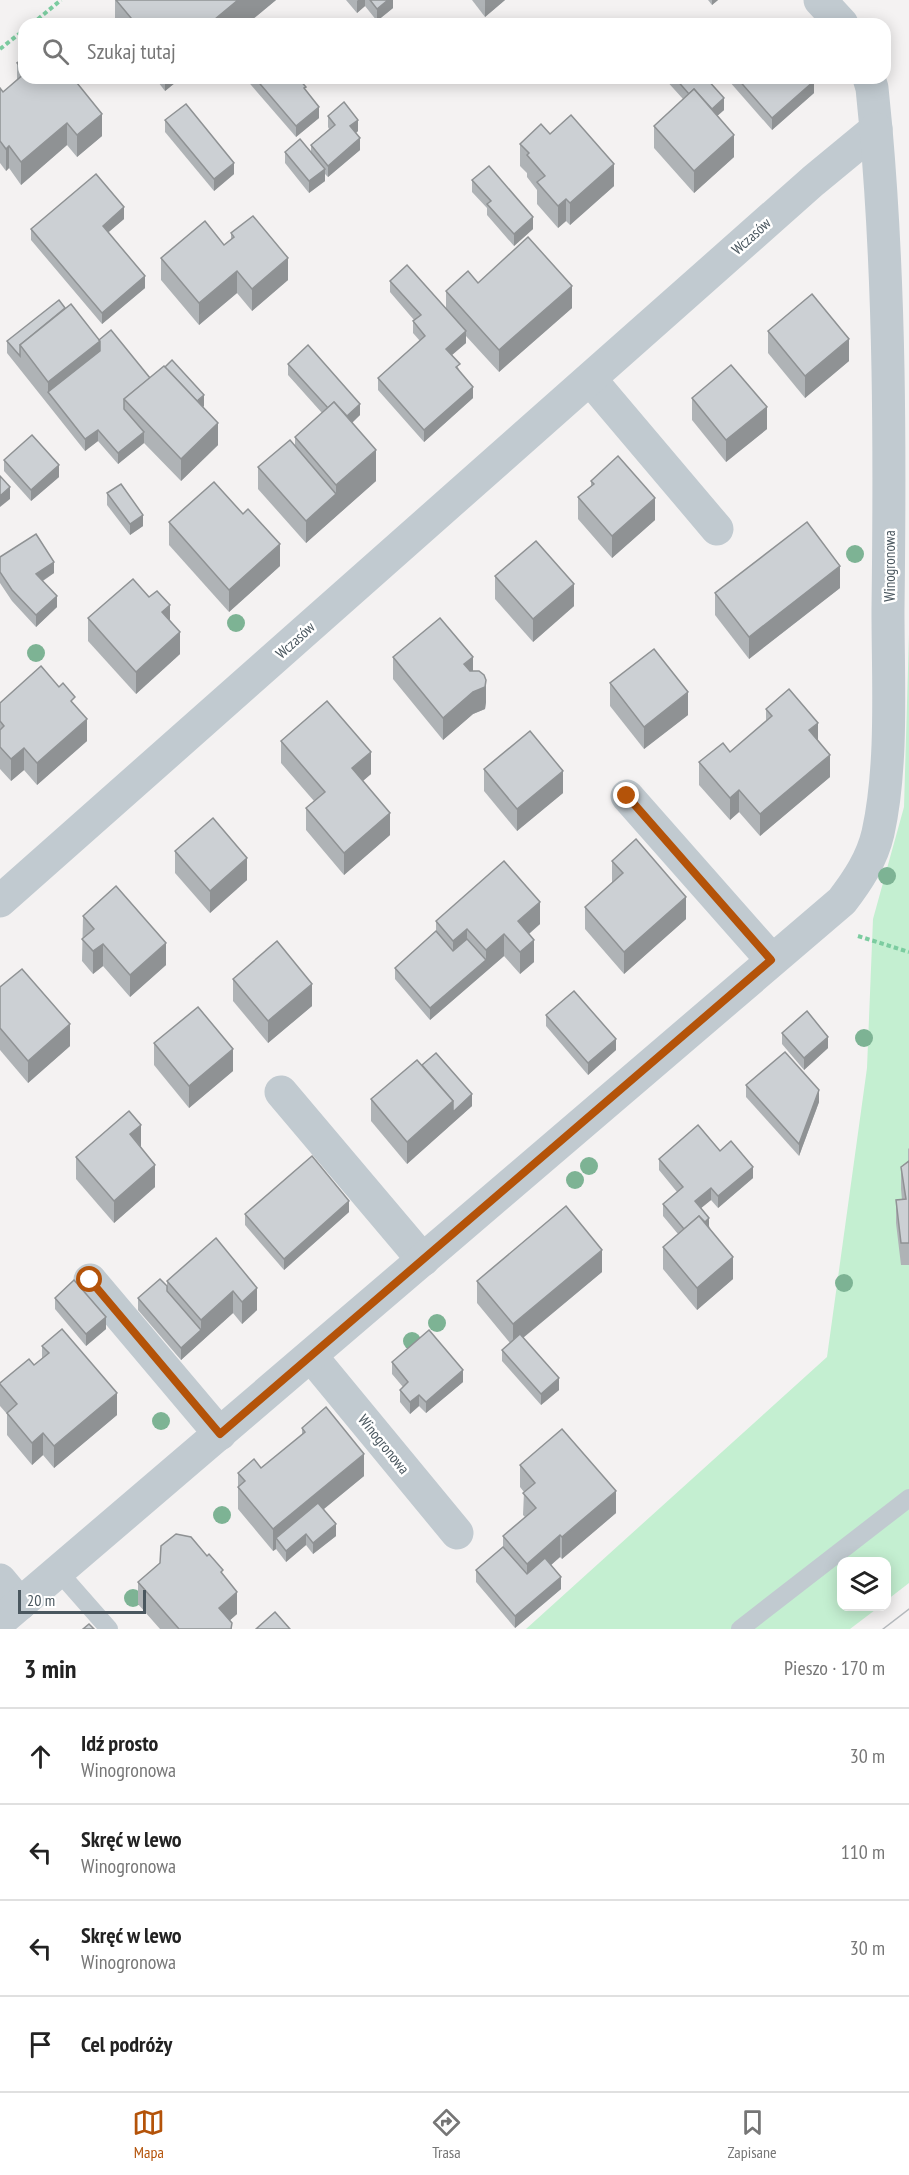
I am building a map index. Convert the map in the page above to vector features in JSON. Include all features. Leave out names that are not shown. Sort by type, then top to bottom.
[{"type":"street","points":[[820,0],[836,18]]},
{"type":"street","points":[[871,84],[876,129]]},
{"type":"street","name":"Wczasów","points":[[0,901],[813,181],[876,129]]},
{"type":"street","name":"Winogronowa","points":[[7,1601],[58,1571],[220,1434],[842,901],[863,874],[878,835],[887,777],[888,356],[884,225],[876,129]]},
{"type":"street","points":[[590,379],[717,529]]},
{"type":"street","points":[[627,796],[771,960]]},
{"type":"street","points":[[281,1092],[423,1260]]},
{"type":"street","points":[[90,1280],[220,1434]]},
{"type":"street","name":"Winogronowa","points":[[311,1356],[457,1533]]},
{"type":"lane","points":[[740,1629],[909,1498]]},
{"type":"lane","points":[[58,1571],[109,1629]]},
{"type":"path","points":[[40,18],[62,0]]},
{"type":"path","points":[[0,49],[18,35]]},
{"type":"green space","points":[[909,634],[909,1583],[891,1597],[891,1557],[837,1557],[837,1611],[874,1611],[850,1629],[526,1629],[827,1357],[867,1068],[873,919],[904,807]]},
{"type":"building","points":[[116,0],[238,0],[216,18],[131,18]]},
{"type":"building","points":[[370,0],[388,0],[377,9]]},
{"type":"building","points":[[18,79],[18,84],[78,84],[102,114],[77,135],[67,123],[21,162],[9,146],[6,149],[0,141],[0,88],[3,92]]},
{"type":"building","points":[[260,84],[303,84],[306,87],[304,88],[319,107],[296,126]]},
{"type":"building","points":[[680,84],[711,84],[724,98],[712,109],[694,89],[689,94]]},
{"type":"building","points":[[742,84],[811,84],[772,118]]},
{"type":"building","points":[[694,89],[734,135],[694,171],[654,126]]},
{"type":"building","points":[[344,102],[358,120],[350,126],[360,138],[328,166],[311,145],[335,125],[328,116]]},
{"type":"building","points":[[186,104],[234,163],[214,179],[165,120]]},
{"type":"building","points":[[571,115],[614,164],[570,203],[566,199],[558,206],[537,182],[545,176],[520,144],[541,124],[550,134]]},
{"type":"building","points":[[300,139],[325,169],[309,181],[285,152]]},
{"type":"building","points":[[489,166],[533,217],[514,234],[487,204],[491,201],[472,180]]},
{"type":"building","points":[[96,174],[124,207],[103,226],[145,276],[102,313],[31,229]]},
{"type":"building","points":[[253,216],[288,258],[252,289],[237,271],[199,303],[161,258],[205,221],[224,245],[234,237],[231,233]]},
{"type":"building","points":[[528,237],[572,286],[499,350],[446,291],[468,271],[478,283]]},
{"type":"building","points":[[407,265],[466,331],[446,349],[460,364],[456,367],[473,387],[424,430],[378,378],[425,336],[413,321],[421,315],[390,281]]},
{"type":"building","points":[[812,294],[849,339],[805,376],[768,331]]},
{"type":"building","points":[[59,300],[65,308],[20,345],[20,356],[7,341]]},
{"type":"building","points":[[71,304],[100,341],[48,382],[20,345]]},
{"type":"building","points":[[111,330],[150,378],[124,399],[124,409],[144,432],[118,453],[98,430],[85,439],[48,392],[100,351],[99,340]]},
{"type":"building","points":[[308,345],[360,404],[347,416],[334,402],[328,408],[288,364]]},
{"type":"building","points":[[172,360],[204,395],[197,401],[165,367]]},
{"type":"building","points":[[731,365],[767,407],[726,440],[692,398]]},
{"type":"building","points":[[164,366],[218,423],[181,459],[124,399]]},
{"type":"building","points":[[334,402],[376,450],[336,485],[295,437]]},
{"type":"building","points":[[32,435],[59,465],[31,490],[4,460]]},
{"type":"building","points":[[290,440],[336,494],[306,521],[258,467]]},
{"type":"building","points":[[618,456],[655,498],[612,536],[578,497],[594,484],[591,481]]},
{"type":"building","points":[[0,476],[10,487],[0,496]]},
{"type":"building","points":[[214,482],[243,514],[248,509],[280,544],[229,590],[169,522]]},
{"type":"building","points":[[121,484],[143,515],[130,524],[107,493]]},
{"type":"building","points":[[807,522],[840,566],[749,637],[715,593]]},
{"type":"building","points":[[36,534],[54,562],[36,574],[57,596],[36,615],[12,590],[0,572],[0,557]]},
{"type":"building","points":[[536,541],[574,584],[533,619],[495,576]]},
{"type":"building","points":[[133,579],[149,597],[157,591],[170,605],[162,612],[180,632],[136,672],[88,618]]},
{"type":"building","points":[[440,618],[473,657],[464,664],[470,671],[479,671],[486,680],[485,687],[473,692],[443,718],[393,657]]},
{"type":"building","points":[[654,649],[688,692],[644,727],[610,683]]},
{"type":"building","points":[[41,666],[59,687],[63,683],[75,697],[71,701],[87,719],[37,763],[24,748],[11,759],[0,747],[0,730],[4,726],[0,721],[0,703]]},
{"type":"building","points":[[789,689],[818,723],[809,730],[830,755],[760,814],[739,790],[730,798],[699,762],[723,743],[730,752],[772,716],[766,709]]},
{"type":"building","points":[[327,701],[371,752],[352,768],[390,813],[344,853],[306,808],[325,792],[281,741]]},
{"type":"building","points":[[530,731],[563,771],[517,809],[484,769]]},
{"type":"building","points":[[213,818],[247,858],[210,891],[175,851]]},
{"type":"building","points":[[636,839],[686,897],[624,952],[585,907],[623,873],[612,861]]},
{"type":"building","points":[[504,861],[540,902],[518,921],[534,940],[520,952],[504,934],[486,950],[467,929],[453,941],[436,921]]},
{"type":"building","points":[[116,886],[166,943],[130,975],[103,944],[93,951],[82,939],[94,929],[83,916]]},
{"type":"building","points":[[436,931],[453,951],[467,939],[486,960],[430,1008],[395,968]]},
{"type":"building","points":[[277,941],[312,984],[268,1021],[233,979]]},
{"type":"building","points":[[22,969],[70,1024],[28,1061],[0,1028],[0,987]]},
{"type":"building","points":[[574,991],[616,1039],[588,1063],[546,1015]]},
{"type":"building","points":[[198,1007],[233,1049],[189,1086],[154,1043]]},
{"type":"building","points":[[807,1011],[828,1037],[804,1058],[782,1033]]},
{"type":"building","points":[[785,1052],[819,1090],[799,1144],[746,1085]]},
{"type":"building","points":[[436,1053],[472,1094],[453,1112],[453,1101],[422,1065]]},
{"type":"building","points":[[417,1060],[453,1101],[407,1142],[371,1099]]},
{"type":"building","points":[[129,1111],[141,1125],[130,1134],[155,1165],[114,1201],[76,1157]]},
{"type":"building","points":[[698,1125],[720,1151],[731,1141],[753,1167],[718,1196],[711,1188],[695,1201],[709,1218],[705,1222],[699,1216],[684,1229],[663,1204],[683,1187],[659,1159]]},
{"type":"building","points":[[312,1156],[349,1201],[284,1259],[245,1214]]},
{"type":"building","points":[[909,1161],[909,1243],[901,1243],[896,1200],[906,1199],[901,1167]]},
{"type":"building","points":[[566,1206],[602,1250],[513,1324],[477,1281]]},
{"type":"building","points":[[699,1216],[733,1257],[697,1288],[663,1247]]},
{"type":"building","points":[[216,1238],[257,1288],[242,1302],[233,1291],[201,1320],[167,1281]]},
{"type":"building","points":[[160,1279],[167,1286],[167,1291],[201,1330],[181,1348],[138,1298]]},
{"type":"building","points":[[74,1280],[106,1317],[86,1334],[55,1298]]},
{"type":"building","points":[[62,1329],[117,1393],[54,1446],[43,1433],[32,1443],[7,1413],[17,1404],[0,1383],[29,1359],[34,1365],[49,1353],[42,1346]]},
{"type":"building","points":[[429,1330],[463,1370],[426,1402],[419,1395],[410,1402],[400,1390],[408,1382],[392,1362]]},
{"type":"building","points":[[520,1334],[559,1378],[541,1394],[502,1350]]},
{"type":"building","points":[[326,1407],[364,1454],[273,1529],[238,1487],[245,1481],[238,1473],[254,1459],[261,1468],[305,1432],[302,1428]]},
{"type":"building","points":[[562,1429],[616,1491],[527,1564],[503,1536],[536,1508],[523,1493],[535,1483],[520,1465]]},
{"type":"building","points":[[318,1503],[336,1524],[313,1543],[306,1534],[286,1551],[276,1538]]},
{"type":"building","points":[[176,1534],[191,1537],[207,1556],[209,1554],[237,1592],[219,1608],[232,1623],[231,1629],[179,1629],[138,1582],[160,1563],[161,1546]]},
{"type":"building","points":[[503,1547],[527,1574],[545,1558],[561,1577],[515,1616],[476,1570]]},
{"type":"building","points":[[275,1612],[290,1629],[256,1629]]},
{"type":"building","points":[[89,1624],[94,1629],[83,1629]]},
{"type":"tram line","points":[[883,1629],[909,1609]]},
{"type":"route","points":[[90,1280],[220,1434],[771,960],[627,796]]}]
